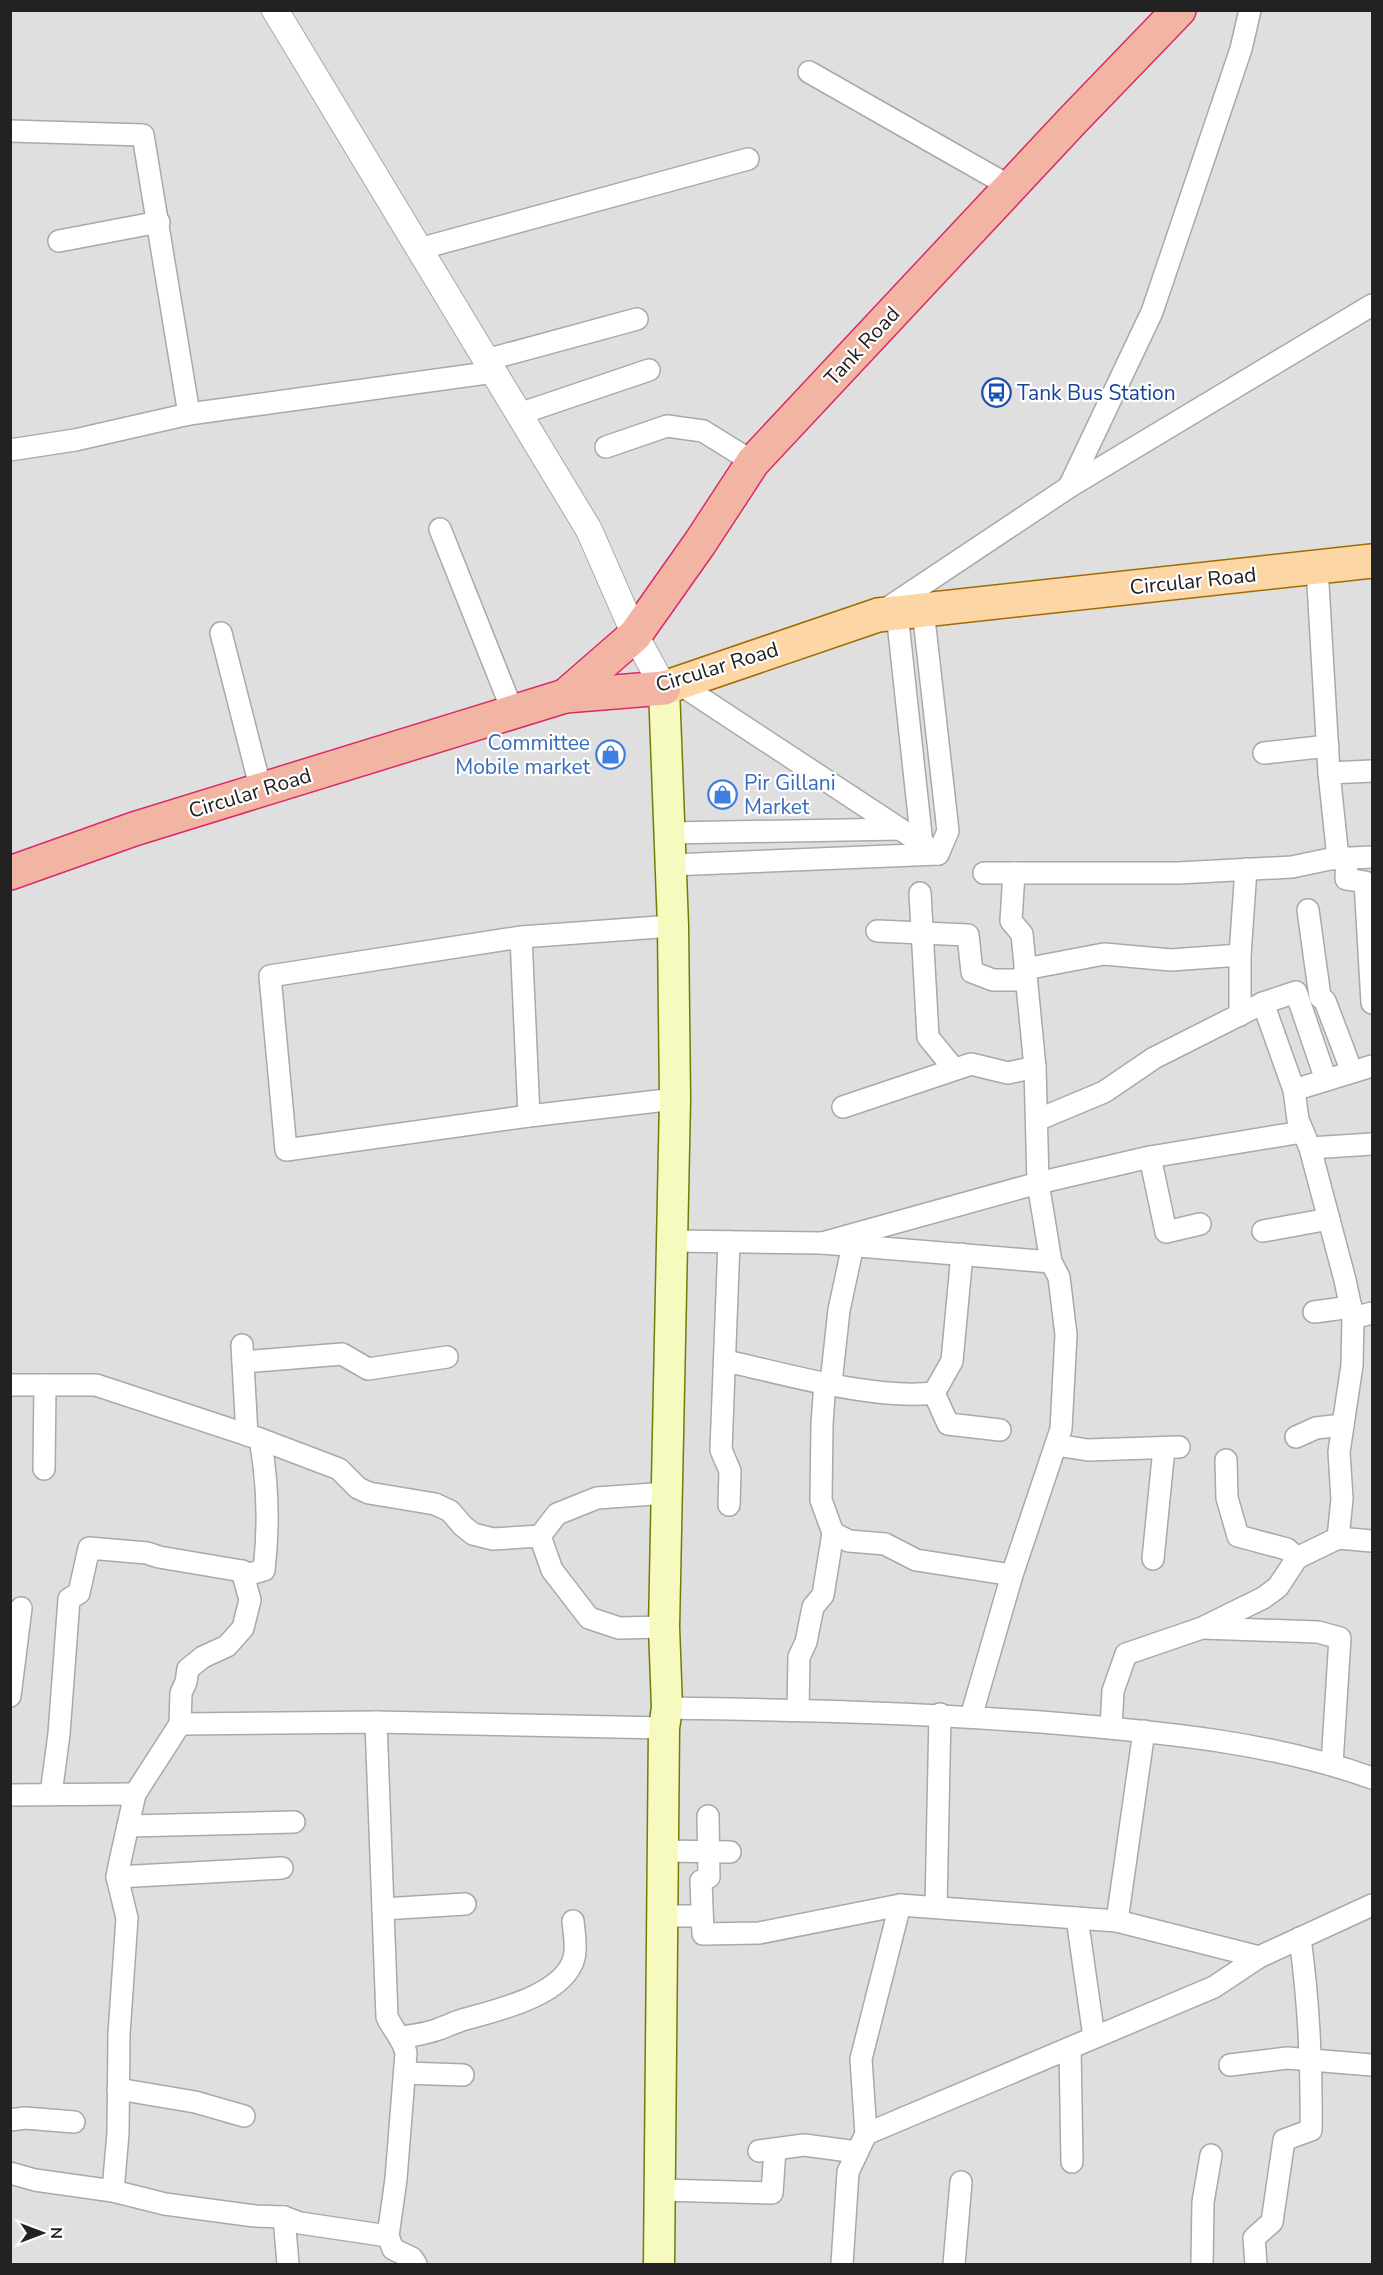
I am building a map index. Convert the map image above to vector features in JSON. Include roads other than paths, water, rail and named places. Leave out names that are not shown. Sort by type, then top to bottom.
[{"type":"highway","name":"Tank Road","points":[[565,696],[635,635],[700,543],[753,462],[1179,10]]},
{"type":"highway","name":"Circular Road","points":[[10,873],[134,829],[565,696],[671,685]]},
{"type":"main road","name":"Circular Road","points":[[671,685],[899,613],[1372,561]]},
{"type":"main road","points":[[659,2265],[662,1851],[666,1718],[664,1627],[675,1099],[673,926],[669,833],[671,685]]},
{"type":"street","points":[[275,10],[589,530],[635,635],[671,685],[930,849]]},
{"type":"street","points":[[1069,487],[1152,312],[1238,60],[1250,10]]},
{"type":"street","points":[[809,72],[1011,187]]},
{"type":"street","points":[[10,131],[143,135],[189,414]]},
{"type":"street","points":[[419,249],[748,159]]},
{"type":"street","points":[[59,241],[159,222]]},
{"type":"street","points":[[930,849],[899,613],[1069,487],[1372,306]]},
{"type":"street","points":[[10,450],[75,440],[189,414],[490,366],[637,319]]},
{"type":"street","points":[[519,414],[649,370]]},
{"type":"street","points":[[606,447],[667,426],[704,431],[753,462]]},
{"type":"street","points":[[440,529],[513,712]]},
{"type":"street","points":[[1317,567],[1329,773],[1346,879],[1365,882],[1372,1003]]},
{"type":"street","points":[[221,633],[261,790]]},
{"type":"street","points":[[1264,753],[1328,746]]},
{"type":"street","points":[[1329,773],[1372,771]]},
{"type":"street","points":[[669,833],[900,829]]},
{"type":"street","points":[[670,865],[930,849]]},
{"type":"street","points":[[984,873],[1178,873],[1292,867],[1342,858],[1372,857]]},
{"type":"street","points":[[1240,1015],[1240,955],[1246,869]]},
{"type":"street","points":[[971,1716],[1012,1575],[1061,1429],[1066,1335],[1059,1277],[1051,1262],[1038,1183],[1035,1067],[1022,934],[1011,921],[1014,873]]},
{"type":"street","points":[[920,893],[928,1037],[954,1069]]},
{"type":"street","points":[[1308,910],[1320,997],[1325,1001],[1352,1072]]},
{"type":"street","points":[[673,926],[521,938],[270,976],[286,1150],[529,1116],[675,1099]]},
{"type":"street","points":[[877,931],[968,934],[972,972],[993,980],[1026,975],[1104,954],[1171,960],[1240,955]]},
{"type":"street","points":[[521,938],[529,1116]]},
{"type":"street","points":[[1037,1120],[1104,1092],[1154,1058],[1263,1003],[1296,992],[1326,1080]]},
{"type":"street","points":[[1263,1003],[1294,1090],[1329,1219],[1359,1313],[1339,1452],[1342,1499],[1338,1538]]},
{"type":"street","points":[[843,1107],[971,1064],[1008,1073],[1035,1067]]},
{"type":"street","points":[[1294,1090],[1372,1066]]},
{"type":"street","points":[[822,1243],[1038,1183],[1150,1157],[1306,1140],[1372,1144]]},
{"type":"street","points":[[1150,1157],[1166,1232],[1200,1224]]},
{"type":"street","points":[[1263,1231],[1329,1219]]},
{"type":"street","points":[[673,1241],[822,1243],[1051,1262]]},
{"type":"street","points":[[729,1242],[721,1450],[730,1471],[729,1504]]},
{"type":"street","points":[[798,1710],[799,1657],[806,1642],[813,1607],[824,1595],[833,1533],[821,1500],[822,1424],[838,1310],[853,1245]]},
{"type":"street","points":[[934,1393],[952,1361],[962,1254]]},
{"type":"street","points":[[1314,1312],[1359,1313]]},
{"type":"street","points":[[51,1794],[59,1734],[69,1599],[79,1593],[89,1548],[147,1553],[250,1574],[264,1570],[267,1544],[266,1479],[254,1437],[242,1353],[342,1354],[368,1369],[447,1357]]},
{"type":"street","points":[[726,1360],[828,1383],[912,1395],[934,1393]]},
{"type":"street","points":[[10,1385],[96,1385],[254,1437],[339,1469],[358,1488],[369,1492],[435,1504],[450,1511],[473,1534],[493,1539],[540,1536],[557,1514],[597,1498],[667,1493]]},
{"type":"street","points":[[44,1469],[45,1385]]},
{"type":"street","points":[[934,1393],[948,1424],[1000,1430]]},
{"type":"street","points":[[1296,1437],[1316,1428],[1343,1425]]},
{"type":"street","points":[[1056,1445],[1088,1450],[1172,1448],[1153,1559]]},
{"type":"street","points":[[1226,1460],[1227,1498],[1238,1536],[1287,1549],[1297,1558]]},
{"type":"street","points":[[833,1533],[849,1540],[885,1544],[916,1560],[1012,1575]]},
{"type":"street","points":[[540,1536],[552,1570],[589,1618],[619,1628],[664,1627]]},
{"type":"street","points":[[1111,1728],[1113,1691],[1126,1654],[1202,1628],[1263,1598],[1278,1587],[1297,1558],[1338,1538],[1372,1541]]},
{"type":"street","points":[[113,2191],[118,2133],[119,2034],[127,1918],[117,1877],[135,1794],[180,1724],[182,1706],[180,1693],[186,1682],[188,1669],[203,1657],[228,1646],[243,1628],[250,1600],[242,1571]]},
{"type":"street","points":[[10,1696],[13,1652],[21,1608]]},
{"type":"street","points":[[1202,1628],[1318,1632],[1340,1638],[1332,1764]]},
{"type":"street","points":[[180,1724],[666,1718],[798,1710],[940,1714],[1205,1738],[1332,1764],[1372,1778]]},
{"type":"street","points":[[936,1907],[940,1714]]},
{"type":"street","points":[[376,1722],[387,2017],[392,2029],[400,2038],[406,2054],[396,2179],[388,2236],[393,2249],[412,2258],[416,2265]]},
{"type":"street","points":[[1117,1921],[1144,1731]]},
{"type":"street","points":[[10,1795],[135,1794]]},
{"type":"street","points":[[708,1816],[709,1877],[701,1881],[703,1934],[759,1933],[900,1905],[1117,1921],[1259,1958]]},
{"type":"street","points":[[128,1826],[294,1822]]},
{"type":"street","points":[[662,1851],[730,1852]]},
{"type":"street","points":[[117,1877],[282,1868]]},
{"type":"street","points":[[383,1910],[465,1904]]},
{"type":"street","points":[[843,2265],[848,2172],[862,2143],[861,2059],[900,1905]]},
{"type":"street","points":[[660,2190],[772,2193],[767,2150],[804,2145],[862,2143],[1094,2037],[1214,1987],[1259,1958],[1372,1905]]},
{"type":"street","points":[[662,1917],[702,1916]]},
{"type":"street","points":[[1077,1918],[1094,2037]]},
{"type":"street","points":[[400,2038],[435,2031],[531,1998],[550,1987],[565,1975],[574,1958],[573,1921]]},
{"type":"street","points":[[1256,2265],[1254,2238],[1272,2222],[1284,2140],[1311,2130],[1312,2059],[1300,1938]]},
{"type":"street","points":[[1070,2048],[1072,2162]]},
{"type":"street","points":[[1230,2065],[1287,2058],[1372,2065]]},
{"type":"street","points":[[405,2073],[463,2074]]},
{"type":"street","points":[[118,2090],[195,2102],[244,2116]]},
{"type":"street","points":[[10,2120],[25,2118],[74,2122]]},
{"type":"street","points":[[1202,2265],[1203,2202],[1211,2155]]},
{"type":"street","points":[[10,2173],[35,2180],[113,2191],[165,2204],[255,2216],[284,2217],[311,2225],[388,2236]]},
{"type":"street","points":[[954,2265],[961,2182]]},
{"type":"street","points":[[284,2217],[288,2265]]},
{"type":"place","name":"Tank Bus Station","points":[[996,393]]},
{"type":"place","name":"Committee Mobile market","points":[[611,755]]},
{"type":"place","name":"Pir Gillani Market","points":[[723,795]]}]
